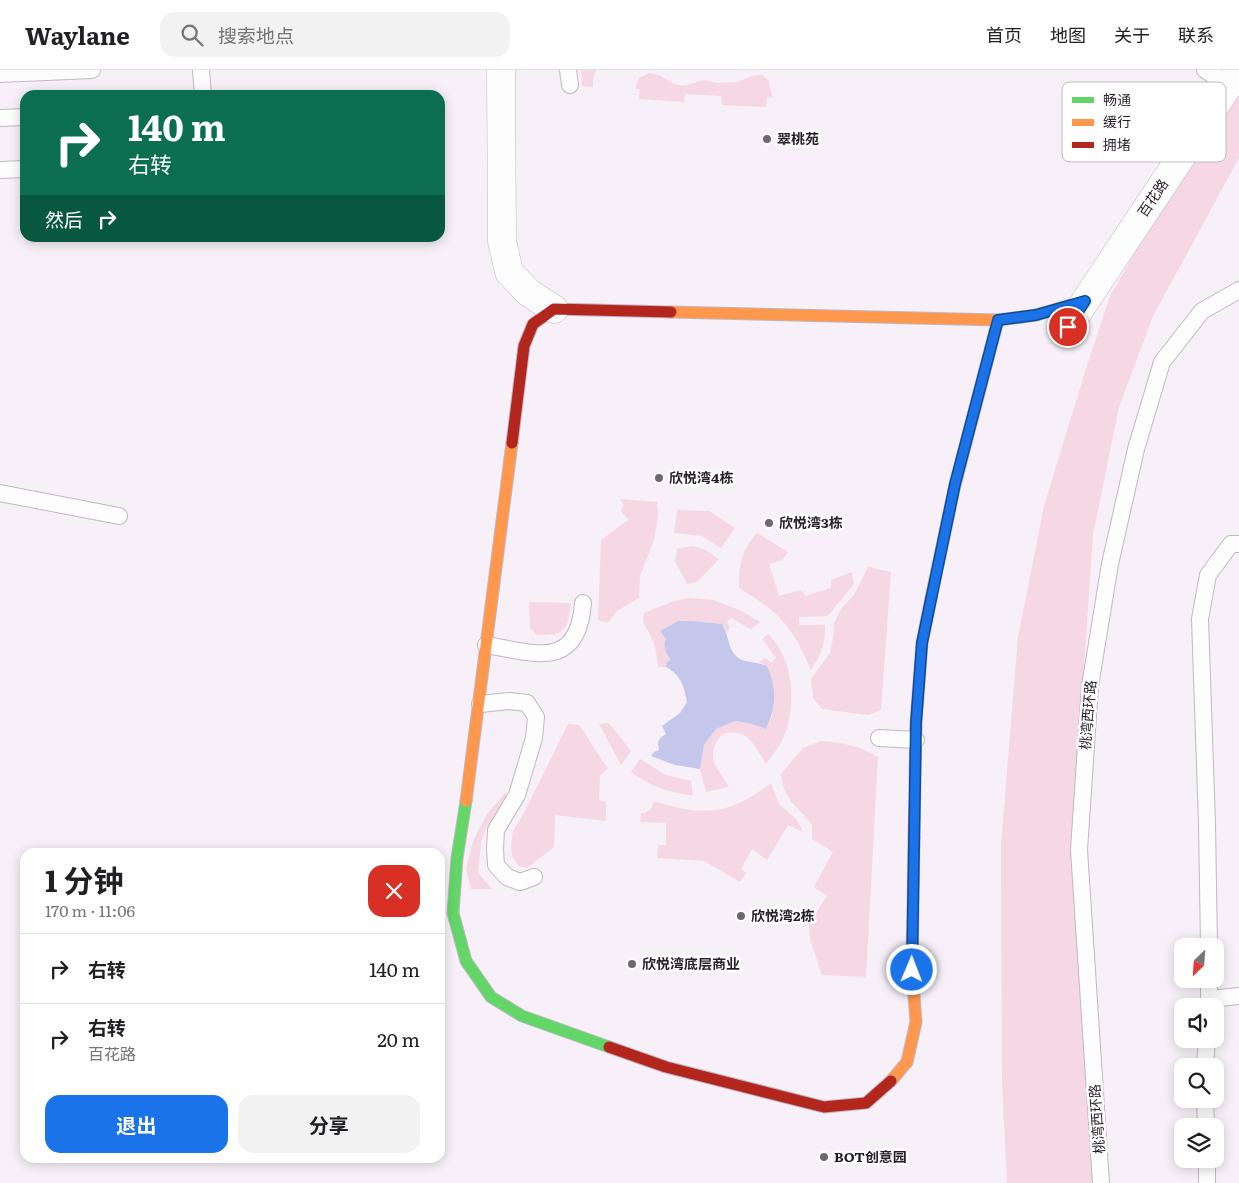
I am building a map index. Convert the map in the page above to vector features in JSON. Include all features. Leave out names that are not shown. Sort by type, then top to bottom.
[{"type":"street","points":[[501,70],[502,241],[509,272],[529,293],[554,309],[998,320],[1036,315],[1085,301]]},
{"type":"street","name":"百花路","points":[[1226,89],[1234,77]]},
{"type":"street","name":"百花路","points":[[1068,327],[1177,162]]},
{"type":"street","points":[[554,309],[533,324],[524,346],[480,704],[456,858],[453,913],[466,961],[491,997],[522,1016],[666,1067],[824,1107],[866,1103],[892,1080],[907,1062],[916,1022],[912,970],[916,723],[922,643],[955,484],[998,320]]},
{"type":"lane","points":[[0,74],[92,70]]},
{"type":"lane","points":[[201,70],[203,90]]},
{"type":"lane","points":[[1205,70],[1234,77]]},
{"type":"lane","points":[[0,118],[20,117]]},
{"type":"lane","points":[[0,170],[20,169]]},
{"type":"lane","name":"桃湾西环路","points":[[1102,1183],[1078,850],[1090,686],[1110,564],[1136,449],[1162,362],[1202,311],[1239,290]]},
{"type":"lane","points":[[0,492],[119,516]]},
{"type":"lane","points":[[1208,938],[1207,824],[1200,619],[1208,575],[1231,544],[1239,544]]},
{"type":"lane","points":[[486,645],[546,654],[569,646],[576,633],[582,614],[583,603]]},
{"type":"lane","points":[[480,704],[509,701],[527,703],[536,717],[534,738],[517,795],[496,830],[496,864],[507,876],[527,879]]},
{"type":"lane","points":[[879,738],[916,740]]},
{"type":"lane","points":[[1224,999],[1239,996]]},
{"type":"lane","points":[[1207,1168],[1208,1183]]},
{"type":"shaded area","points":[[581,70],[596,70],[593,87],[582,86]]},
{"type":"shaded area","points":[[1239,70],[1239,158],[1153,316],[1119,407],[1093,535],[1080,724],[1095,1183],[1007,1183],[1002,1083],[1001,845],[1018,637],[1044,506],[1110,296],[1186,162],[1226,162],[1226,93]]},
{"type":"shaded area","points":[[649,73],[659,75],[674,84],[683,86],[704,80],[717,83],[738,82],[754,75],[762,75],[768,80],[773,98],[767,97],[766,107],[722,105],[721,96],[685,94],[684,102],[639,99],[640,89],[635,89],[639,78]]},
{"type":"shaded area","points":[[620,499],[657,502],[658,515],[654,540],[640,576],[639,598],[617,611],[608,623],[598,620],[601,540],[628,520],[621,510],[624,505]]},
{"type":"shaded area","points":[[677,510],[709,511],[735,528],[721,548],[702,536],[674,533]]},
{"type":"shaded area","points":[[757,533],[788,552],[782,560],[769,564],[779,596],[801,590],[805,596],[831,588],[831,580],[852,572],[854,584],[828,616],[799,617],[799,625],[825,625],[822,649],[811,670],[791,631],[775,613],[739,588],[744,552]]},
{"type":"shaded area","points":[[693,546],[706,550],[719,559],[697,582],[687,584],[675,561],[677,549]]},
{"type":"shaded area","points":[[868,567],[891,572],[881,710],[868,715],[822,709],[813,698],[811,679],[830,653],[834,623],[841,609],[854,595]]},
{"type":"shaded area","points":[[688,598],[713,600],[742,611],[760,622],[751,629],[731,618],[727,622],[730,627],[727,632],[722,624],[678,621],[660,631],[666,639],[671,659],[667,662],[666,667],[658,667],[654,646],[644,623],[644,613],[674,601]]},
{"type":"shaded area","points":[[529,602],[571,603],[564,630],[554,634],[537,635],[530,628]]},
{"type":"shaded area","points":[[768,634],[782,654],[790,678],[790,716],[785,733],[766,764],[754,744],[744,735],[731,732],[722,734],[713,755],[716,767],[729,787],[706,792],[700,769],[704,745],[716,729],[735,721],[749,723],[766,729],[770,721],[774,705],[774,690],[767,666],[759,662],[765,658],[771,663],[776,658],[762,639]]},
{"type":"shaded area","points":[[609,723],[631,751],[621,765],[599,724]]},
{"type":"shaded area","points":[[568,724],[579,725],[608,768],[600,776],[599,800],[606,802],[606,821],[555,815],[554,847],[527,868],[519,866],[512,856],[513,831],[524,813]]},
{"type":"shaded area","points":[[821,741],[851,745],[878,757],[866,977],[822,975],[810,939],[809,924],[827,896],[814,887],[833,852],[812,839],[812,825],[788,797],[782,783],[781,774],[803,748]]},
{"type":"shaded area","points":[[640,759],[666,775],[691,781],[693,796],[660,788],[646,782],[631,772]]},
{"type":"shaded area","points":[[771,783],[779,804],[797,820],[803,832],[788,825],[767,860],[752,849],[741,869],[746,873],[740,882],[704,861],[657,858],[658,845],[666,845],[666,823],[640,822],[641,813],[650,810],[654,801],[687,809],[715,810],[742,802]]},
{"type":"shaded area","points":[[506,792],[507,800],[486,827],[481,843],[478,873],[492,889],[471,889],[466,869],[473,841],[487,814]]},
{"type":"water","points":[[678,621],[722,624],[736,656],[743,660],[767,666],[773,683],[774,705],[766,729],[749,723],[735,721],[716,729],[704,745],[700,769],[675,765],[651,756],[659,750],[659,740],[666,734],[662,726],[680,713],[687,702],[685,691],[678,677],[666,667],[667,662],[671,659],[665,650],[666,639],[660,631]]},
{"type":"traffic: fast","points":[[1022,317],[1036,315],[1085,301]]},
{"type":"traffic: fast","points":[[466,801],[457,858],[453,913],[466,961],[491,997],[522,1016],[609,1047]]},
{"type":"traffic: slow","points":[[671,312],[998,320]]},
{"type":"traffic: slow","points":[[931,598],[955,485],[998,320],[1022,317]]},
{"type":"traffic: slow","points":[[466,801],[512,443]]},
{"type":"traffic: slow","points":[[891,1081],[907,1062],[916,1022],[912,970],[914,838]]},
{"type":"traffic: jam","points":[[512,443],[524,346],[533,324],[554,309],[671,312]]},
{"type":"traffic: jam","points":[[914,838],[916,723],[922,643],[931,598]]},
{"type":"traffic: jam","points":[[609,1047],[666,1067],[824,1107],[866,1103],[891,1081]]},
{"type":"place","name":"翠桃苑","points":[[767,139]]},
{"type":"place","name":"欣悦湾4栋","points":[[659,478]]},
{"type":"place","name":"欣悦湾3栋","points":[[769,523]]},
{"type":"place","name":"欣悦湾2栋","points":[[741,916]]},
{"type":"place","name":"欣悦湾底层商业","points":[[632,964]]},
{"type":"place","name":"BOT创意园","points":[[824,1157]]},
{"type":"route","points":[[912,970],[916,723],[922,643],[955,484],[998,320],[1036,315],[1085,301],[1068,327]]}]
